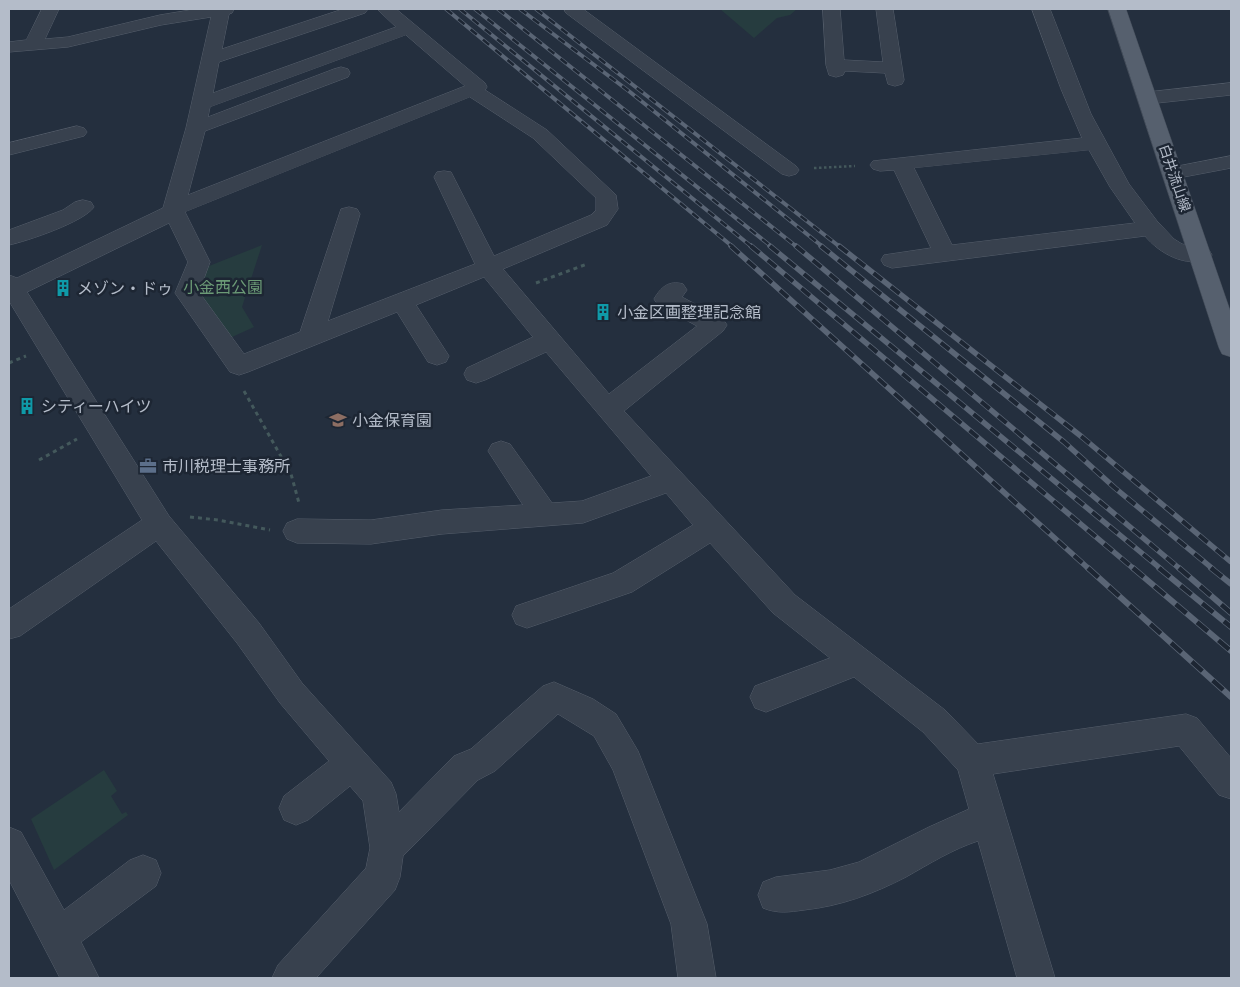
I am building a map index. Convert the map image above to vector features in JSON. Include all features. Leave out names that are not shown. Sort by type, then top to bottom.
[{"type":"main road","name":"白井流山線","points":[[1117,9],[1231,348]]},
{"type":"street","points":[[32,46],[50,9]]},
{"type":"street","points":[[9,47],[32,46],[90,38],[160,20],[222,9],[196,128],[173,212],[10,287],[159,524],[254,652],[379,794],[387,848],[382,877],[291,978]]},
{"type":"street","points":[[211,59],[359,9]]},
{"type":"street","points":[[173,209],[478,87],[386,9]]},
{"type":"street","points":[[572,9],[789,170]]},
{"type":"street","points":[[831,9],[836,68],[894,74],[884,9]]},
{"type":"street","points":[[1041,9],[1079,114],[1117,184],[1151,228],[1172,248],[1201,255]]},
{"type":"street","points":[[200,104],[409,28]]},
{"type":"street","points":[[196,128],[341,73]]},
{"type":"street","points":[[1148,98],[1231,89]]},
{"type":"street","points":[[173,209],[200,262],[187,293],[238,366],[488,267],[600,220],[608,212],[609,203],[605,195],[540,134],[472,90]]},
{"type":"street","points":[[9,149],[77,132]]},
{"type":"street","points":[[880,165],[1066,145],[1094,144]]},
{"type":"street","points":[[1173,173],[1231,162]]},
{"type":"street","points":[[902,164],[944,252]]},
{"type":"street","points":[[444,177],[488,267],[608,409],[713,527],[859,661],[934,721],[972,762],[1036,978]]},
{"type":"street","points":[[9,238],[71,215],[83,207]]},
{"type":"street","points":[[311,337],[349,214]]},
{"type":"street","points":[[892,260],[944,252],[1151,228]]},
{"type":"street","points":[[608,409],[715,324],[666,299],[674,290]]},
{"type":"street","points":[[402,301],[437,356]]},
{"type":"street","points":[[476,374],[550,340]]},
{"type":"street","points":[[501,451],[545,515]]},
{"type":"street","points":[[297,531],[371,532],[442,522],[583,512],[671,480]]},
{"type":"street","points":[[9,626],[159,524]]},
{"type":"street","points":[[527,615],[622,583],[713,527]]},
{"type":"street","points":[[766,696],[859,661]]},
{"type":"street","points":[[387,848],[466,768],[483,760],[554,697],[582,710],[605,725],[626,762],[689,924],[697,978]]},
{"type":"street","points":[[972,762],[1186,729],[1231,783]]},
{"type":"street","points":[[296,808],[352,763]]},
{"type":"street","points":[[776,895],[825,890],[860,880],[913,855],[971,824],[990,820]]},
{"type":"street","points":[[9,844],[80,978]]},
{"type":"street","points":[[58,937],[143,873]]},
{"type":"path","points":[[789,170],[880,165]]},
{"type":"path","points":[[530,286],[587,264]]},
{"type":"path","points":[[159,524],[175,516],[218,520],[279,532],[297,531],[300,506],[291,474],[236,378],[238,366]]},
{"type":"path","points":[[39,460],[100,428]]},
{"type":"green space","points":[[720,9],[797,9],[790,15],[777,18],[754,38]]},
{"type":"green space","name":"小金西公園","points":[[262,245],[242,307],[254,327],[230,338],[195,288],[204,268]]},
{"type":"green space","points":[[104,770],[117,791],[111,796],[122,814],[126,812],[128,815],[54,870],[31,819]]},
{"type":"railway","points":[[446,9],[733,247]]},
{"type":"railway","points":[[460,9],[752,247]]},
{"type":"railway","points":[[475,9],[772,247]]},
{"type":"railway","points":[[498,9],[797,247]]},
{"type":"railway","points":[[520,9],[630,92],[823,247]]},
{"type":"railway","points":[[536,9],[840,247]]},
{"type":"railway","points":[[731,246],[1089,569]]},
{"type":"railway","points":[[751,246],[1134,569]]},
{"type":"railway","points":[[770,246],[1161,569]]},
{"type":"railway","points":[[796,246],[1180,569]]},
{"type":"railway","points":[[821,246],[1064,442],[1115,488],[1213,569]]},
{"type":"railway","points":[[839,246],[1082,437],[1231,562]]},
{"type":"railway","points":[[1088,568],[1231,697]]},
{"type":"railway","points":[[1133,568],[1231,651]]},
{"type":"railway","points":[[1159,568],[1231,627]]},
{"type":"railway","points":[[1179,568],[1231,613]]},
{"type":"railway","points":[[1211,568],[1231,584]]},
{"type":"place","name":"メゾン・ドゥ","points":[[63,288]]},
{"type":"place","name":"小金区画整理記念館","points":[[603,312]]},
{"type":"place","name":"シティーハイツ","points":[[27,406]]},
{"type":"place","name":"小金保育園","points":[[338,420]]},
{"type":"place","name":"市川税理士事務所","points":[[148,466]]}]
